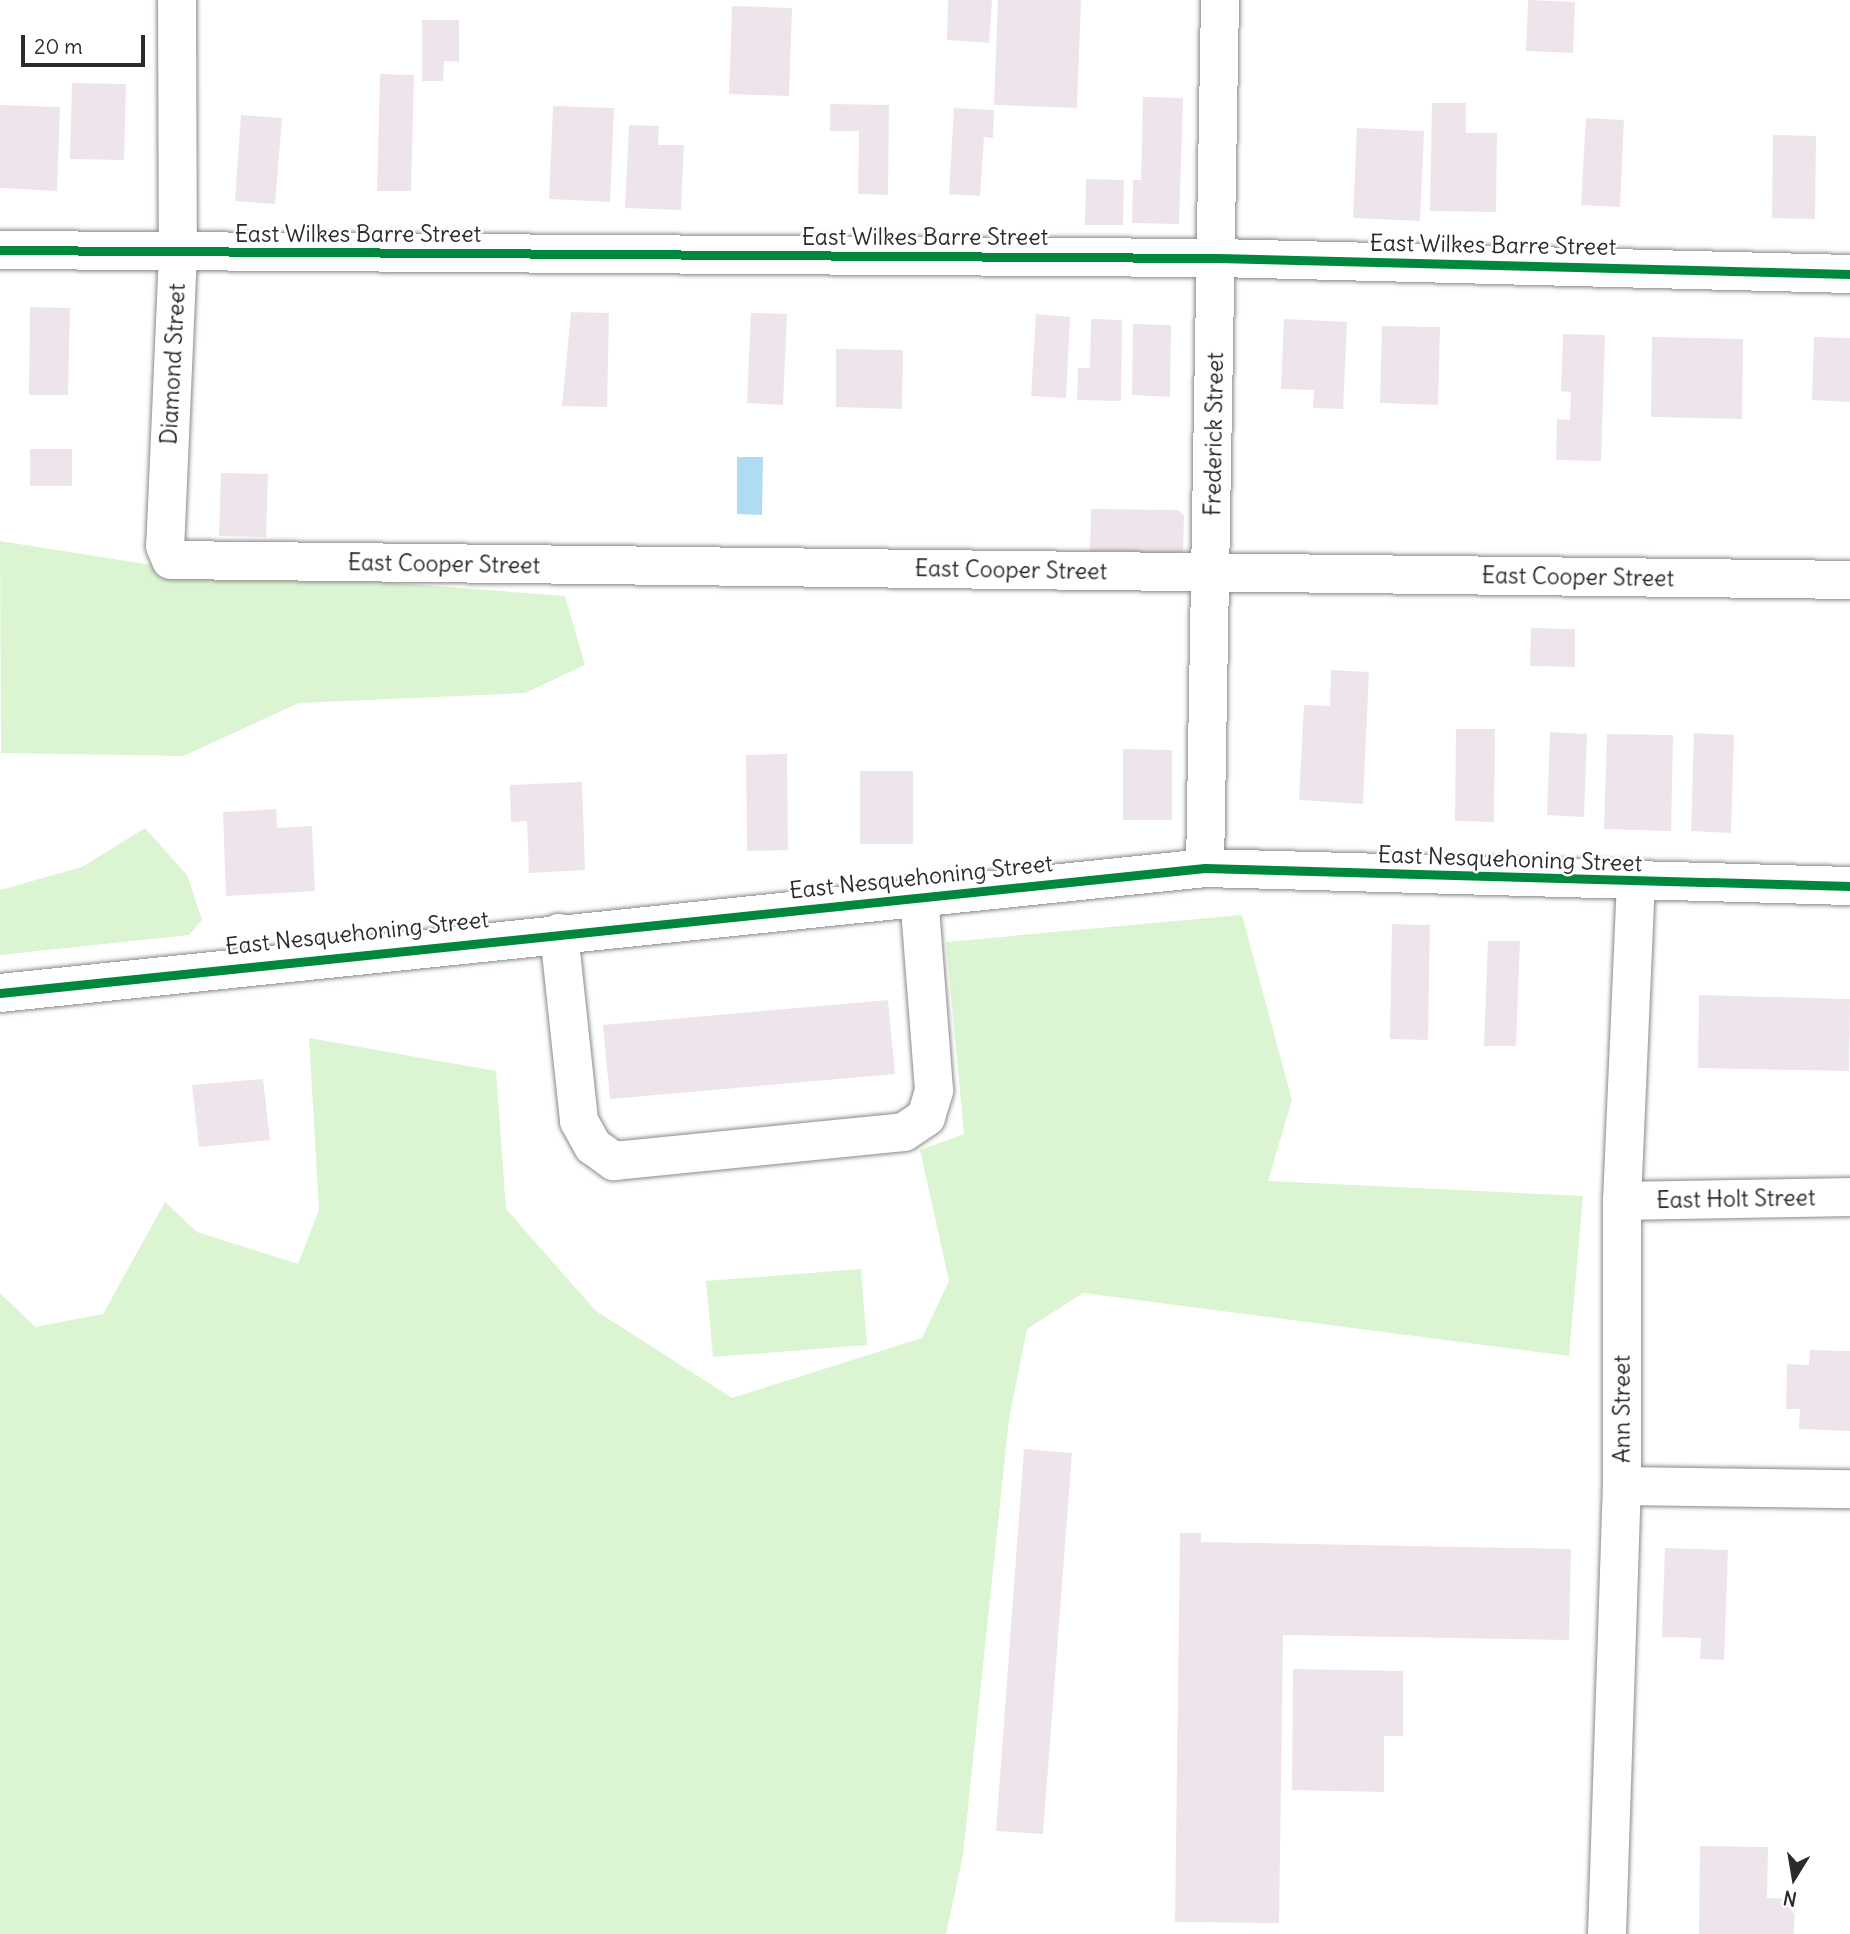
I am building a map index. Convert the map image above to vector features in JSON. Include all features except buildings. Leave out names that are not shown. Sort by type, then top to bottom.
[{"type":"street","name":"Diamond Street","points":[[171,559],[165,547],[178,253],[177,0]]},
{"type":"street","name":"Frederick Street","points":[[1205,867],[1218,258],[1220,0]]},
{"type":"street","name":"East Wilkes Barre Street","points":[[0,250],[1218,258],[1850,274]]},
{"type":"street","name":"East Cooper Street","points":[[171,559],[1850,580]]},
{"type":"street","name":"East Nesquehoning Street","points":[[0,993],[1205,867],[1636,883],[1850,886]]},
{"type":"street","name":"Ann Street","points":[[1607,1934],[1622,1486],[1622,1201],[1636,883]]},
{"type":"street","points":[[559,933],[579,1121],[593,1146],[614,1161],[904,1132],[926,1117],[934,1090],[919,896]]},
{"type":"street","name":"East Holt Street","points":[[1622,1201],[1850,1197]]},
{"type":"street","points":[[1622,1486],[1850,1489]]},
{"type":"green space","points":[[0,541],[145,564],[565,596],[585,665],[525,693],[299,703],[183,756],[1,753]]},
{"type":"green space","points":[[145,828],[187,875],[202,920],[189,935],[0,955],[0,890],[82,867]]},
{"type":"green space","points":[[1242,915],[1292,1100],[1268,1181],[1583,1196],[1569,1356],[1083,1293],[1027,1329],[1009,1419],[963,1855],[946,1934],[0,1934],[0,1293],[35,1327],[103,1314],[165,1202],[197,1232],[298,1264],[319,1210],[309,1038],[496,1071],[506,1209],[596,1311],[732,1398],[922,1338],[949,1281],[920,1150],[964,1134],[946,942]]},
{"type":"green space","points":[[861,1269],[867,1345],[713,1357],[706,1281]]},
{"type":"water","points":[[737,457],[763,457],[762,515],[737,514]]},
{"type":"cycle path","points":[[0,250],[1218,258],[1850,274]]},
{"type":"cycle path","points":[[0,993],[1205,868],[1850,886]]}]
